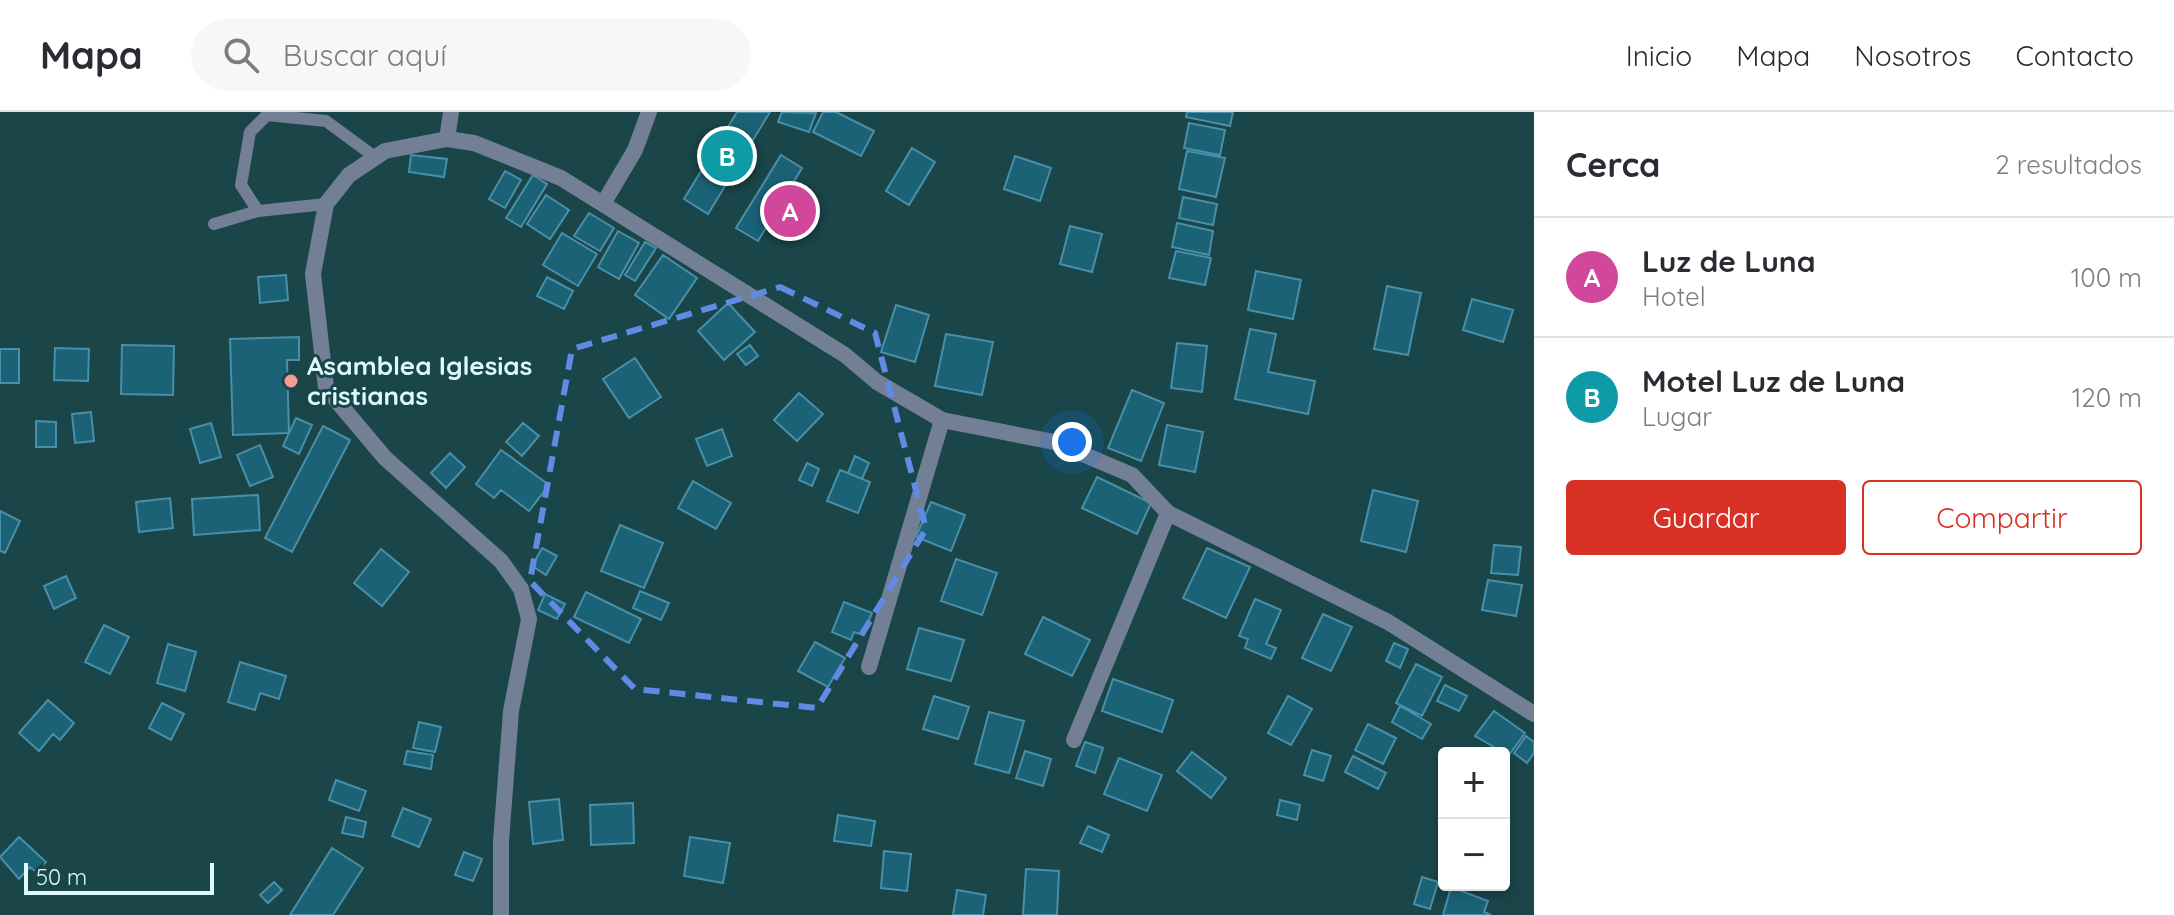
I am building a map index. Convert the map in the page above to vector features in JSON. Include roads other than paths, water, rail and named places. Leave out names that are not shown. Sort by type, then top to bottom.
[{"type":"street","points":[[447,139],[451,112]]},
{"type":"street","points":[[603,204],[635,150],[649,112]]},
{"type":"street","points":[[501,915],[501,841],[511,711],[529,619],[521,589],[501,561],[385,458],[326,388],[313,274],[326,204],[349,175],[385,151],[447,139],[474,143],[561,178],[845,355],[877,382],[942,420],[1054,442],[1132,475],[1168,513],[1388,622],[1534,714]]},
{"type":"street","points":[[869,667],[942,420]]},
{"type":"street","points":[[1074,740],[1168,513]]},
{"type":"lane","points":[[258,211],[241,185],[250,132],[267,115],[326,121],[375,157]]},
{"type":"lane","points":[[214,224],[258,211],[326,204]]},
{"type":"place","name":"Motel Luz de Luna","points":[[727,156]]},
{"type":"place","name":"Luz de Luna","points":[[790,211]]},
{"type":"place","name":"Asamblea Iglesias cristianas","points":[[291,381]]}]
